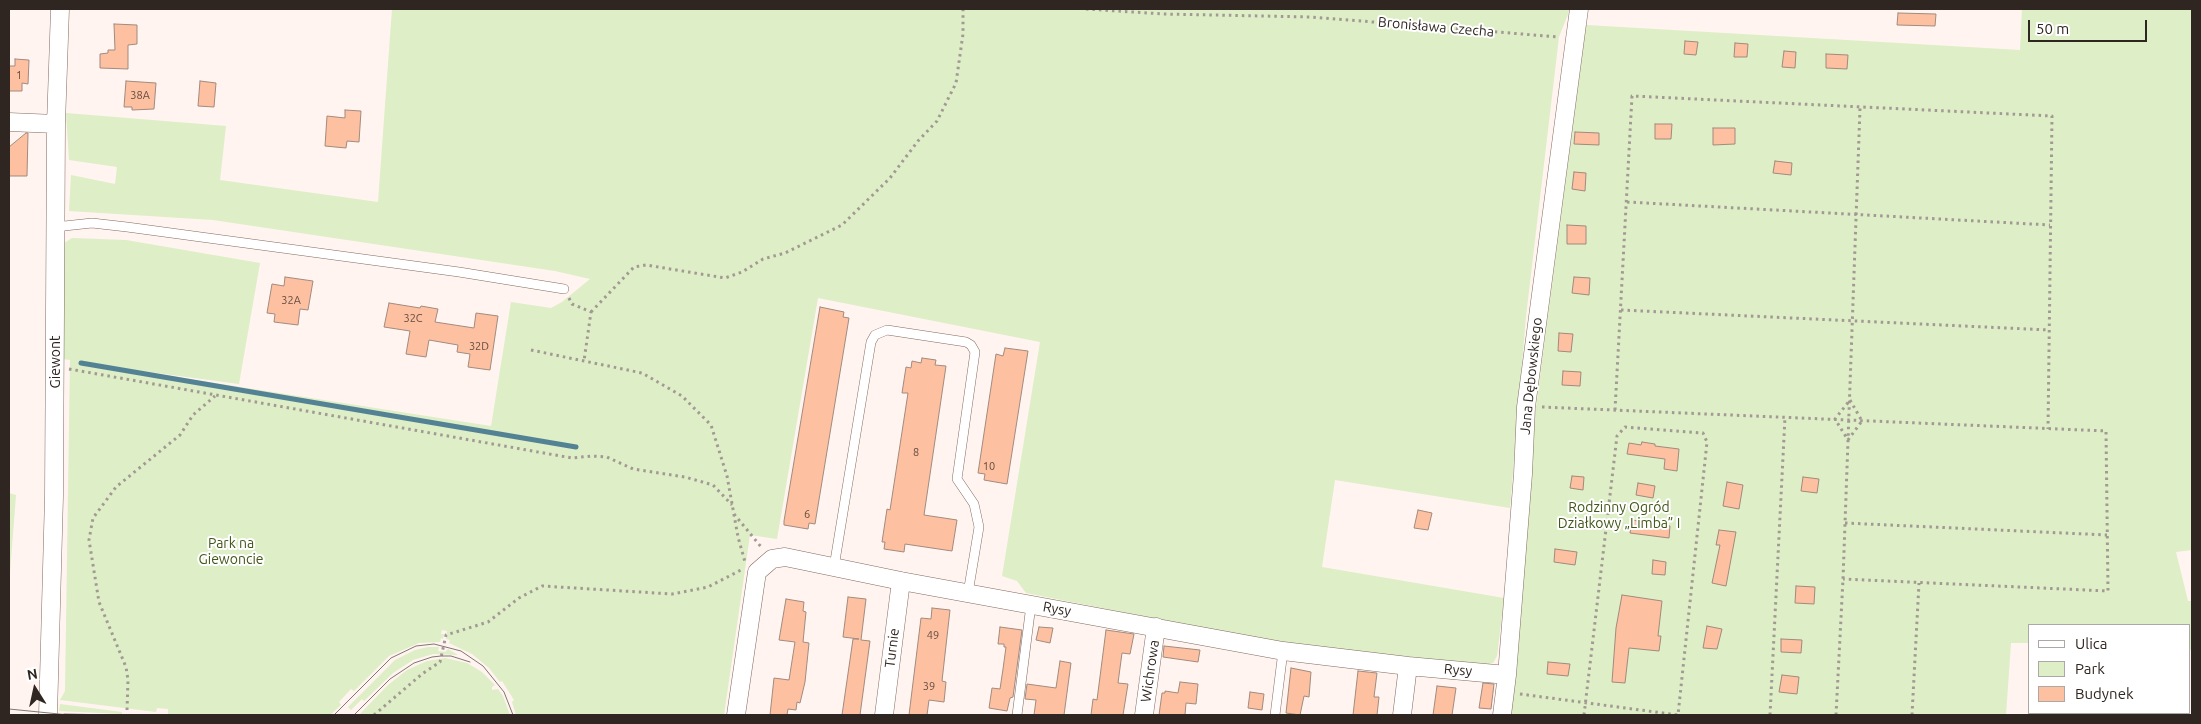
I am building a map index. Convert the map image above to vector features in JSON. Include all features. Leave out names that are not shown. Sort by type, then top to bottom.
[{"type":"street","name":"Giewont","points":[[48,715],[54,506],[56,124],[60,9]]},
{"type":"street","points":[[1575,39],[1579,9]]},
{"type":"street","name":"Jana Dębowskiego","points":[[1502,715],[1507,675],[1523,474],[1526,407],[1575,39]]},
{"type":"street","points":[[9,122],[56,124]]},
{"type":"street","name":"Rysy","points":[[772,559],[785,557],[901,581],[1283,650],[1408,666],[1507,675]]},
{"type":"street","points":[[736,715],[757,572],[772,559]]},
{"type":"street","name":"Turnie","points":[[884,715],[901,581]]},
{"type":"street","name":"Wichrowa","points":[[1144,715],[1156,626]]},
{"type":"street","points":[[1402,715],[1408,666]]},
{"type":"lane","points":[[56,227],[92,223],[126,227],[459,272],[564,289]]},
{"type":"lane","points":[[834,567],[871,342],[875,335],[887,330],[966,342],[972,345],[975,352],[957,478],[974,504],[979,527],[968,593]]},
{"type":"lane","points":[[1017,715],[1032,605]]},
{"type":"lane","points":[[1275,715],[1283,650]]},
{"type":"path","points":[[584,361],[592,312],[634,267],[646,265],[725,278],[742,272],[763,259],[785,253],[842,225],[890,178],[918,141],[937,121],[956,83],[963,34],[963,9]]},
{"type":"path","name":"Bronisława Czecha","points":[[1086,9],[1164,14],[1311,17],[1575,39]]},
{"type":"path","points":[[1615,410],[1632,96],[2052,116],[2048,428]]},
{"type":"path","points":[[1836,715],[1843,579],[1860,108]]},
{"type":"path","points":[[1627,202],[2050,226]]},
{"type":"path","points":[[564,289],[572,304],[592,312]]},
{"type":"path","points":[[1621,310],[2049,330]]},
{"type":"path","points":[[374,715],[422,674],[440,662],[446,635],[488,622],[519,598],[542,586],[672,594],[708,587],[736,574],[747,566],[738,537],[727,476],[711,425],[682,396],[642,373],[531,350]]},
{"type":"path","points":[[55,366],[572,458],[607,457],[633,469],[686,477],[713,485],[732,505]]},
{"type":"path","points":[[127,710],[128,680],[126,667],[99,602],[89,540],[93,518],[116,487],[180,435],[193,415],[216,396]]},
{"type":"path","points":[[1834,420],[1850,400]]},
{"type":"path","points":[[1850,400],[1862,421]]},
{"type":"path","points":[[1526,407],[2106,431],[2108,591],[1843,579]]},
{"type":"path","points":[[1770,715],[1784,417]]},
{"type":"path","points":[[1834,420],[1848,440]]},
{"type":"path","points":[[1848,440],[1862,421]]},
{"type":"path","points":[[1505,692],[1586,703],[1678,715],[1707,442],[1703,433],[1625,427],[1617,436],[1586,703],[1584,715]]},
{"type":"path","points":[[734,514],[772,559]]},
{"type":"path","points":[[1845,523],[2107,535]]},
{"type":"path","points":[[1912,715],[1919,582]]},
{"type":"green space","name":"Park na Giewoncie","points":[[392,9],[1570,9],[1559,37],[1526,316],[1510,508],[1335,480],[1322,567],[1504,598],[1497,656],[1493,663],[1482,666],[1288,645],[1026,593],[1017,581],[1002,576],[1040,342],[818,298],[777,539],[750,535],[724,715],[516,715],[512,702],[514,700],[502,681],[500,682],[489,668],[472,654],[449,643],[450,640],[446,639],[447,631],[442,630],[441,634],[444,634],[440,642],[419,643],[389,656],[354,691],[351,689],[339,702],[341,705],[330,715],[176,715],[168,714],[168,709],[157,708],[156,712],[60,700],[65,691],[70,360],[62,359],[64,243],[72,238],[126,240],[260,263],[239,384],[112,367],[491,426],[511,302],[551,308],[562,302],[590,279],[555,271],[213,220],[69,211],[71,175],[115,184],[117,167],[69,160],[66,113],[226,126],[220,180],[378,202]]},
{"type":"green space","name":"Rodzinny Ogród Działkowy „Limba” I","points":[[2022,9],[2192,9],[2192,550],[2176,552],[2188,601],[2192,601],[2192,650],[2191,624],[2028,624],[2028,643],[2011,643],[2006,715],[1510,715],[1515,675],[1535,415],[1586,25],[2020,50]]},
{"type":"green space","points":[[9,493],[16,495],[9,586]]},
{"type":"green space","points":[[439,647],[438,651],[445,652],[448,649],[458,655],[433,654],[413,660],[393,673],[364,701],[362,699],[351,710],[348,707],[395,660],[415,650]]},
{"type":"green space","points":[[445,658],[467,663],[482,672],[495,685],[492,687],[492,690],[498,689],[503,696],[510,715],[359,715],[388,685],[407,670],[427,661]]},
{"type":"green space","points":[[60,704],[122,712],[122,714],[59,711]]},
{"type":"building","points":[[1898,13],[1936,14],[1935,26],[1897,25]]},
{"type":"building","points":[[114,24],[137,25],[137,44],[128,45],[128,69],[100,68],[100,54],[108,53],[108,50],[115,50]]},
{"type":"building","points":[[1685,41],[1698,42],[1696,55],[1684,54]]},
{"type":"building","points":[[1735,43],[1748,44],[1747,57],[1734,57]]},
{"type":"building","points":[[1784,51],[1796,52],[1795,68],[1782,67]]},
{"type":"building","points":[[1826,54],[1848,55],[1847,69],[1826,68]]},
{"type":"building","points":[[15,59],[29,60],[28,84],[22,83],[22,91],[9,91],[9,66],[15,66]]},
{"type":"building","points":[[126,81],[156,83],[154,109],[132,110],[132,107],[124,107]]},
{"type":"building","points":[[200,81],[216,83],[214,107],[198,106]]},
{"type":"building","points":[[345,110],[361,111],[359,142],[347,141],[346,148],[325,146],[327,116],[345,118]]},
{"type":"building","points":[[1655,124],[1672,124],[1671,139],[1655,139]]},
{"type":"building","points":[[1713,128],[1735,128],[1735,144],[1713,145]]},
{"type":"building","points":[[1575,132],[1599,133],[1599,145],[1574,144]]},
{"type":"building","points":[[28,133],[27,176],[9,176],[9,147]]},
{"type":"building","points":[[1775,161],[1792,163],[1791,175],[1773,173]]},
{"type":"building","points":[[1574,172],[1586,173],[1585,191],[1572,189]]},
{"type":"building","points":[[1567,225],[1586,226],[1586,244],[1567,244]]},
{"type":"building","points":[[285,277],[313,281],[308,310],[300,309],[298,325],[274,322],[275,314],[267,313],[272,284],[284,286]]},
{"type":"building","points":[[1574,277],[1590,278],[1589,295],[1572,293]]},
{"type":"building","points":[[389,303],[438,309],[435,322],[474,328],[476,313],[498,316],[490,370],[468,367],[470,354],[457,352],[458,345],[429,340],[426,357],[406,354],[410,331],[384,327]]},
{"type":"building","points":[[820,307],[844,312],[843,317],[849,318],[815,524],[809,523],[808,529],[784,525],[784,521]]},
{"type":"building","points":[[1559,333],[1573,334],[1571,352],[1558,351]]},
{"type":"building","points":[[1005,348],[1028,351],[1007,484],[984,480],[985,474],[978,473],[996,354],[1003,356]]},
{"type":"building","points":[[922,358],[936,360],[935,365],[946,366],[924,515],[957,520],[952,551],[905,544],[904,552],[884,549],[885,542],[882,542],[887,509],[890,510],[908,393],[902,393],[906,367],[911,368],[912,361],[921,363]]},
{"type":"building","points":[[1563,371],[1581,372],[1580,386],[1562,385]]},
{"type":"building","points":[[1642,442],[1655,444],[1655,446],[1679,449],[1677,471],[1664,469],[1665,459],[1627,454],[1629,443],[1641,445]]},
{"type":"building","points":[[1572,476],[1584,477],[1583,490],[1570,488]]},
{"type":"building","points":[[1803,477],[1819,479],[1817,493],[1801,491]]},
{"type":"building","points":[[1727,482],[1743,485],[1739,509],[1723,506]]},
{"type":"building","points":[[1638,483],[1655,486],[1653,498],[1636,495]]},
{"type":"building","points":[[1418,510],[1432,513],[1428,530],[1414,528]]},
{"type":"building","points":[[1632,520],[1670,526],[1669,538],[1630,533]]},
{"type":"building","points":[[1719,530],[1736,532],[1726,586],[1712,583],[1720,545],[1716,545]]},
{"type":"building","points":[[1555,549],[1577,552],[1575,565],[1554,562]]},
{"type":"building","points":[[1653,560],[1666,562],[1665,575],[1652,574]]},
{"type":"building","points":[[1796,586],[1815,587],[1814,604],[1795,603]]},
{"type":"building","points":[[1622,595],[1662,601],[1658,636],[1661,636],[1659,651],[1629,648],[1625,683],[1612,682],[1616,628]]},
{"type":"building","points":[[848,597],[866,599],[861,640],[870,641],[860,715],[842,715],[853,639],[859,639],[843,637]]},
{"type":"building","points":[[786,599],[804,602],[803,611],[806,612],[803,642],[809,643],[805,682],[800,703],[797,702],[796,710],[788,709],[787,715],[770,715],[774,678],[789,680],[795,642],[779,640]]},
{"type":"building","points":[[932,608],[950,610],[942,681],[946,682],[944,702],[929,700],[927,715],[909,715],[921,618],[931,619]]},
{"type":"building","points":[[1707,626],[1722,629],[1717,649],[1703,648]]},
{"type":"building","points":[[1000,627],[1022,630],[1013,697],[1010,698],[1007,711],[989,708],[992,688],[1000,689],[1006,647],[1004,647],[1004,644],[998,644]]},
{"type":"building","points":[[1039,627],[1053,628],[1050,643],[1036,640]]},
{"type":"building","points":[[1106,630],[1134,634],[1130,654],[1122,653],[1118,683],[1128,684],[1123,715],[1091,715],[1093,699],[1097,700]]},
{"type":"building","points":[[1781,639],[1802,640],[1801,653],[1781,652]]},
{"type":"building","points":[[1164,646],[1200,650],[1198,662],[1163,657]]},
{"type":"building","points":[[1060,661],[1071,663],[1064,715],[1034,715],[1036,700],[1025,699],[1027,684],[1056,688]]},
{"type":"building","points":[[1548,662],[1570,664],[1568,676],[1547,674]]},
{"type":"building","points":[[1291,668],[1311,672],[1309,697],[1304,696],[1300,715],[1286,713]]},
{"type":"building","points":[[1358,671],[1377,673],[1374,697],[1379,697],[1377,715],[1353,715]]},
{"type":"building","points":[[1782,675],[1799,677],[1797,694],[1779,692]]},
{"type":"building","points":[[1180,682],[1198,684],[1196,704],[1186,703],[1185,715],[1159,715],[1162,693],[1165,693],[1165,691],[1178,693]]},
{"type":"building","points":[[1483,683],[1494,684],[1491,709],[1479,708]]},
{"type":"building","points":[[1437,686],[1456,688],[1452,715],[1433,715]]},
{"type":"building","points":[[1250,692],[1264,694],[1262,710],[1248,708]]},
{"type":"waterway","points":[[81,363],[576,447]]},
{"type":"tram line","points":[[334,715],[391,658],[416,646],[434,644],[461,651],[483,666],[504,692],[513,715]]},
{"type":"tram line","points":[[354,715],[390,679],[414,663],[441,656],[451,656],[470,662]]},
{"type":"tram line","points":[[9,709],[69,715]]},
{"type":"tram line","points":[[64,714],[113,715]]}]
